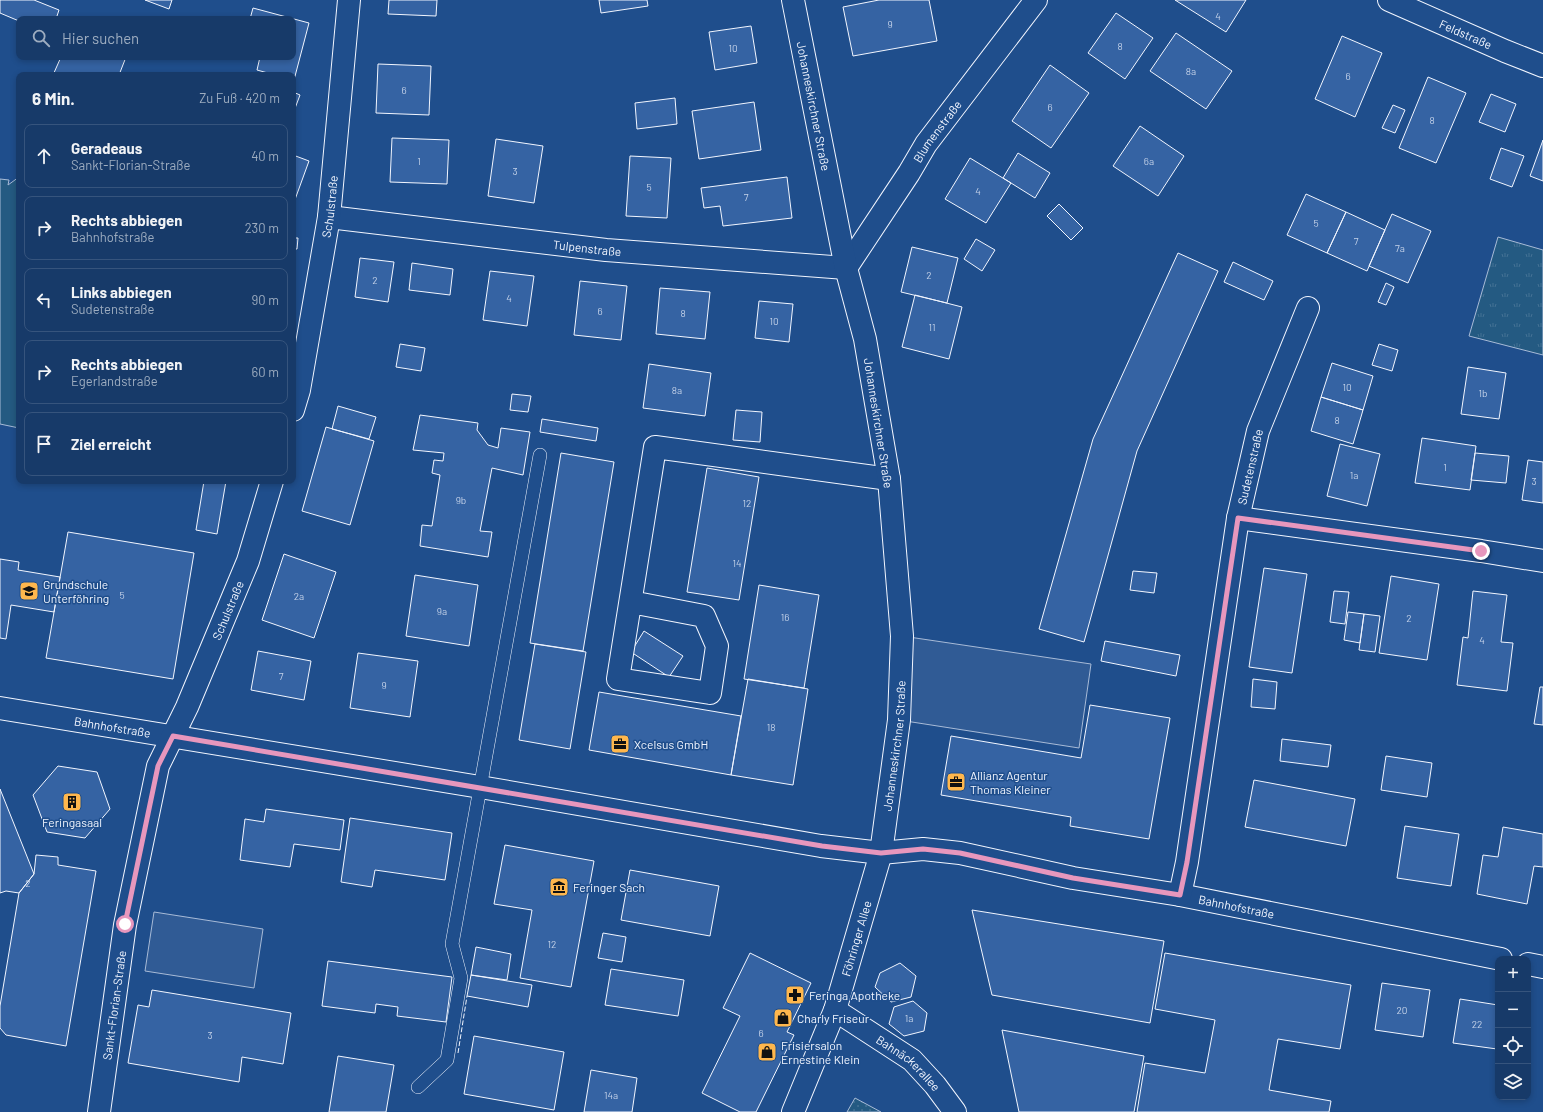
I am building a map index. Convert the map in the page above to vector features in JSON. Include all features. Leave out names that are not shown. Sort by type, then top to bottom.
[{"type":"street","name":"Schulstraße","points":[[296,400],[329,217],[349,0]]},
{"type":"street","name":"Johanneskirchner Straße","points":[[793,0],[846,268],[865,339],[889,479],[902,636],[899,720],[881,853]]},
{"type":"street","name":"Blumenstraße","points":[[846,268],[909,173],[926,144],[1036,0]]},
{"type":"street","name":"Feldstraße","points":[[1389,0],[1543,66]]},
{"type":"street","name":"Tulpenstraße","points":[[329,217],[606,250],[846,268]]},
{"type":"street","name":"Sudetenstraße","points":[[1180,895],[1187,862],[1238,518],[1258,431],[1308,308]]},
{"type":"street","points":[[631,602],[704,616],[717,646],[710,693],[618,678],[655,447],[889,479]]},
{"type":"street","name":"Schulstraße","points":[[173,736],[187,707],[248,561],[271,484]]},
{"type":"street","points":[[1238,518],[1481,551],[1543,561]]},
{"type":"street","name":"Bahnhofstraße","points":[[0,708],[480,787],[822,846],[881,853],[923,849],[960,853],[1073,878],[1180,895],[1495,958]]},
{"type":"street","name":"Sankt-Florian-Straße","points":[[98,1112],[125,924],[158,766],[173,736]]},
{"type":"street","name":"Föhringer Allee","points":[[793,1112],[835,1010],[881,853]]},
{"type":"street","points":[[1531,965],[1543,967]]},
{"type":"street","name":"Bahnäckerallee","points":[[835,1010],[912,1060],[955,1112]]},
{"type":"lane","points":[[418,1087],[447,1060],[461,978],[452,944],[540,455]]},
{"type":"green space","points":[[0,179],[9,180],[8,185],[16,179],[16,427],[0,424]]},
{"type":"green space","points":[[1498,237],[1543,250],[1543,355],[1469,336]]},
{"type":"green space","points":[[855,1098],[881,1112],[847,1112]]},
{"type":"shaded area","points":[[902,636],[1091,664],[1079,748],[899,720]]},
{"type":"shaded area","points":[[154,912],[263,929],[254,988],[145,971]]},
{"type":"building","points":[[0,0],[34,0],[59,10],[57,16],[16,16],[16,20],[0,13]]},
{"type":"building","points":[[145,0],[172,0],[169,9]]},
{"type":"building","points":[[389,0],[437,0],[436,16],[388,14]]},
{"type":"building","points":[[599,0],[647,0],[648,6],[601,13]]},
{"type":"building","points":[[879,0],[929,0],[937,41],[853,56],[843,7]]},
{"type":"building","points":[[1175,0],[1246,0],[1226,32]]},
{"type":"building","points":[[253,8],[283,16],[251,16]]},
{"type":"building","points":[[1116,13],[1153,38],[1125,79],[1088,53]]},
{"type":"building","points":[[296,20],[309,23],[296,72],[264,72],[257,70],[259,60],[296,60]]},
{"type":"building","points":[[751,26],[757,63],[715,70],[709,32]]},
{"type":"building","points":[[1176,33],[1232,71],[1206,109],[1150,71]]},
{"type":"building","points":[[1342,36],[1382,53],[1355,117],[1315,99]]},
{"type":"building","points":[[60,60],[125,60],[120,72],[54,72]]},
{"type":"building","points":[[378,64],[431,66],[429,115],[376,113]]},
{"type":"building","points":[[1050,65],[1089,93],[1051,148],[1012,121]]},
{"type":"building","points":[[1428,77],[1466,93],[1436,163],[1399,148]]},
{"type":"building","points":[[296,93],[300,95],[296,106]]},
{"type":"building","points":[[1491,94],[1516,104],[1505,132],[1479,122]]},
{"type":"building","points":[[675,98],[677,124],[637,129],[635,103]]},
{"type":"building","points":[[754,102],[761,150],[699,159],[692,111]]},
{"type":"building","points":[[1393,105],[1405,110],[1395,133],[1382,128]]},
{"type":"building","points":[[1140,126],[1184,156],[1158,196],[1113,166]]},
{"type":"building","points":[[392,138],[449,140],[447,184],[390,182]]},
{"type":"building","points":[[496,139],[543,146],[534,203],[488,196]]},
{"type":"building","points":[[1543,140],[1543,181],[1530,176]]},
{"type":"building","points":[[1501,148],[1524,156],[1512,187],[1490,179]]},
{"type":"building","points":[[1018,153],[1050,173],[1035,198],[1003,178]]},
{"type":"building","points":[[296,156],[309,161],[296,197]]},
{"type":"building","points":[[630,156],[671,158],[667,218],[626,216]]},
{"type":"building","points":[[970,158],[1011,183],[986,223],[945,199]]},
{"type":"building","points":[[787,177],[792,218],[723,226],[720,206],[704,208],[701,188]]},
{"type":"building","points":[[1306,194],[1346,212],[1327,253],[1287,235]]},
{"type":"building","points":[[1059,204],[1083,228],[1071,240],[1047,216]]},
{"type":"building","points":[[1346,212],[1385,230],[1367,271],[1327,253]]},
{"type":"building","points":[[1392,214],[1431,231],[1408,283],[1369,266]]},
{"type":"building","points":[[296,238],[298,238],[297,249]]},
{"type":"building","points":[[976,239],[995,250],[982,271],[964,259]]},
{"type":"building","points":[[912,247],[958,258],[947,303],[901,292]]},
{"type":"building","points":[[1178,253],[1218,271],[1137,451],[1084,642],[1039,629],[1093,439]]},
{"type":"building","points":[[360,258],[394,262],[388,302],[355,297]]},
{"type":"building","points":[[1233,262],[1273,281],[1264,300],[1224,282]]},
{"type":"building","points":[[412,263],[453,269],[450,295],[409,290]]},
{"type":"building","points":[[490,271],[534,276],[527,326],[483,320]]},
{"type":"building","points":[[580,281],[627,286],[621,340],[574,335]]},
{"type":"building","points":[[1386,283],[1394,287],[1386,305],[1378,302]]},
{"type":"building","points":[[660,288],[710,292],[705,339],[656,334]]},
{"type":"building","points":[[915,295],[962,307],[949,359],[902,347]]},
{"type":"building","points":[[759,301],[793,304],[789,342],[755,338]]},
{"type":"building","points":[[400,344],[425,348],[421,371],[396,367]]},
{"type":"building","points":[[1379,344],[1398,350],[1392,371],[1372,365]]},
{"type":"building","points":[[1332,363],[1373,376],[1363,410],[1321,397]]},
{"type":"building","points":[[649,364],[711,373],[705,416],[643,408]]},
{"type":"building","points":[[1468,367],[1506,373],[1499,419],[1461,414]]},
{"type":"building","points":[[512,394],[531,396],[528,412],[510,410]]},
{"type":"building","points":[[1321,397],[1363,410],[1353,444],[1311,431]]},
{"type":"building","points":[[338,406],[376,417],[369,439],[332,429]]},
{"type":"building","points":[[736,410],[762,412],[760,442],[733,440]]},
{"type":"building","points":[[420,415],[478,423],[477,430],[488,445],[498,448],[501,428],[530,432],[523,475],[492,468],[480,531],[492,532],[488,557],[420,546],[422,525],[432,526],[440,475],[432,473],[434,460],[443,461],[444,453],[413,450]]},
{"type":"building","points":[[542,419],[598,428],[596,441],[540,432]]},
{"type":"building","points":[[326,427],[374,441],[350,525],[302,511]]},
{"type":"building","points":[[1422,438],[1476,446],[1470,490],[1415,483]]},
{"type":"building","points":[[1340,444],[1380,454],[1367,506],[1327,496]]},
{"type":"building","points":[[561,453],[614,462],[583,651],[530,643]]},
{"type":"building","points":[[1475,453],[1509,456],[1506,483],[1471,480]]},
{"type":"building","points":[[1528,460],[1543,462],[1543,503],[1522,500]]},
{"type":"building","points":[[707,468],[759,477],[739,600],[687,592]]},
{"type":"building","points":[[204,484],[225,484],[217,534],[196,530]]},
{"type":"building","points":[[68,532],[194,553],[173,679],[46,658]]},
{"type":"building","points":[[284,554],[336,572],[314,638],[262,620]]},
{"type":"building","name":"Grundschule Unterföhring","points":[[0,559],[19,562],[18,570],[60,577],[54,612],[11,605],[6,639],[0,638]]},
{"type":"building","points":[[1264,568],[1307,574],[1292,673],[1249,667]]},
{"type":"building","points":[[1133,571],[1157,573],[1154,593],[1130,590]]},
{"type":"building","points":[[415,575],[478,585],[469,646],[406,636]]},
{"type":"building","points":[[1391,576],[1439,584],[1427,660],[1379,653]]},
{"type":"building","points":[[759,585],[819,595],[804,688],[744,679]]},
{"type":"building","points":[[1334,591],[1349,592],[1345,624],[1330,622]]},
{"type":"building","points":[[1473,591],[1507,595],[1501,642],[1513,643],[1507,691],[1457,685],[1463,637],[1468,638]]},
{"type":"building","points":[[1348,612],[1364,614],[1360,643],[1344,640]]},
{"type":"building","points":[[1364,614],[1380,616],[1375,652],[1359,650]]},
{"type":"building","points":[[644,631],[683,656],[669,677],[631,652]]},
{"type":"building","points":[[1105,641],[1180,655],[1176,676],[1101,661]]},
{"type":"building","points":[[535,644],[586,652],[570,749],[519,740]]},
{"type":"building","points":[[258,651],[311,661],[304,700],[251,690]]},
{"type":"building","points":[[358,653],[418,661],[410,717],[350,708]]},
{"type":"building","points":[[748,679],[808,689],[793,785],[731,775]]},
{"type":"building","points":[[1253,679],[1277,682],[1275,709],[1251,707]]},
{"type":"building","points":[[1540,687],[1543,687],[1543,725],[1534,724]]},
{"type":"building","points":[[599,692],[741,716],[731,775],[589,750]]},
{"type":"building","points":[[1090,705],[1170,718],[1149,839],[1070,826],[1071,817],[941,795],[951,736],[1081,758]]},
{"type":"building","points":[[1282,739],[1331,745],[1328,767],[1280,761]]},
{"type":"building","points":[[1386,756],[1432,763],[1427,797],[1381,790]]},
{"type":"building","name":"Feringasaal","points":[[58,766],[97,772],[110,809],[85,838],[47,832],[33,795]]},
{"type":"building","points":[[1254,780],[1355,799],[1346,846],[1245,827]]},
{"type":"building","points":[[0,789],[34,874],[19,893],[6,891],[0,893]]},
{"type":"building","points":[[266,809],[344,820],[340,850],[294,844],[290,867],[240,860],[245,819],[264,822]]},
{"type":"building","points":[[350,818],[452,833],[445,880],[375,870],[372,887],[341,882]]},
{"type":"building","points":[[1405,826],[1459,834],[1451,886],[1397,878]]},
{"type":"building","points":[[1503,827],[1543,834],[1543,867],[1534,866],[1527,904],[1477,894],[1483,855],[1498,857]]},
{"type":"building","points":[[505,845],[594,861],[571,987],[520,978],[532,910],[494,904]]},
{"type":"building","points":[[36,855],[58,857],[58,865],[96,871],[66,1046],[6,1035],[0,1028],[0,1006],[19,893],[34,874]]},
{"type":"building","points":[[630,870],[719,886],[710,936],[621,920]]},
{"type":"building","points":[[972,910],[1164,941],[1150,1023],[992,995]]},
{"type":"building","points":[[603,933],[626,937],[622,962],[598,958]]},
{"type":"building","points":[[476,947],[511,954],[507,980],[471,975]]},
{"type":"building","points":[[750,953],[811,983],[787,1032],[794,1035],[756,1112],[740,1112],[702,1093],[740,1016],[723,1008]]},
{"type":"building","points":[[1165,953],[1351,985],[1340,1049],[1278,1039],[1269,1090],[1331,1101],[1329,1112],[1137,1112],[1145,1063],[1205,1073],[1215,1020],[1155,1009]]},
{"type":"building","points":[[328,961],[452,977],[446,1022],[397,1016],[398,1007],[376,1004],[375,1013],[322,1006]]},
{"type":"building","points":[[900,963],[916,976],[911,997],[891,1002],[875,987],[880,973]]},
{"type":"building","points":[[611,969],[684,980],[678,1016],[605,1005]]},
{"type":"building","points":[[471,975],[532,985],[528,1007],[467,996]]},
{"type":"building","points":[[1382,983],[1430,990],[1423,1037],[1375,1030]]},
{"type":"building","points":[[152,990],[291,1013],[283,1064],[242,1057],[239,1082],[128,1063],[138,1005],[149,1007]]},
{"type":"building","points":[[1460,999],[1495,1005],[1495,1049],[1453,1043]]},
{"type":"building","points":[[913,1001],[927,1013],[924,1031],[904,1036],[889,1024],[894,1007]]},
{"type":"building","points":[[1002,1030],[1144,1056],[1134,1112],[1019,1112]]},
{"type":"building","points":[[474,1036],[564,1052],[554,1110],[464,1094]]},
{"type":"building","points":[[338,1056],[394,1065],[386,1112],[329,1112]]},
{"type":"building","points":[[591,1070],[637,1078],[632,1112],[584,1112]]},
{"type":"fence","points":[[458,1053],[467,996]]},
{"type":"place","name":"Grundschule Unterföhring","points":[[29,591]]},
{"type":"place","name":"Xcelsus GmbH","points":[[620,744]]},
{"type":"place","name":"Allianz Agentur Thomas Kleiner","points":[[956,782]]},
{"type":"place","name":"Feringasaal","points":[[72,802]]},
{"type":"place","name":"Feringer Sach","points":[[559,887]]},
{"type":"place","name":"Feringa Apotheke","points":[[795,995]]},
{"type":"place","name":"Charly Friseur","points":[[783,1018]]},
{"type":"place","name":"Frisiersalon Ernestine Klein","points":[[767,1052]]},
{"type":"route","points":[[125,924],[158,766],[173,736],[822,846],[881,853],[923,849],[960,853],[1073,878],[1180,895],[1187,862],[1238,518],[1481,551]]}]
